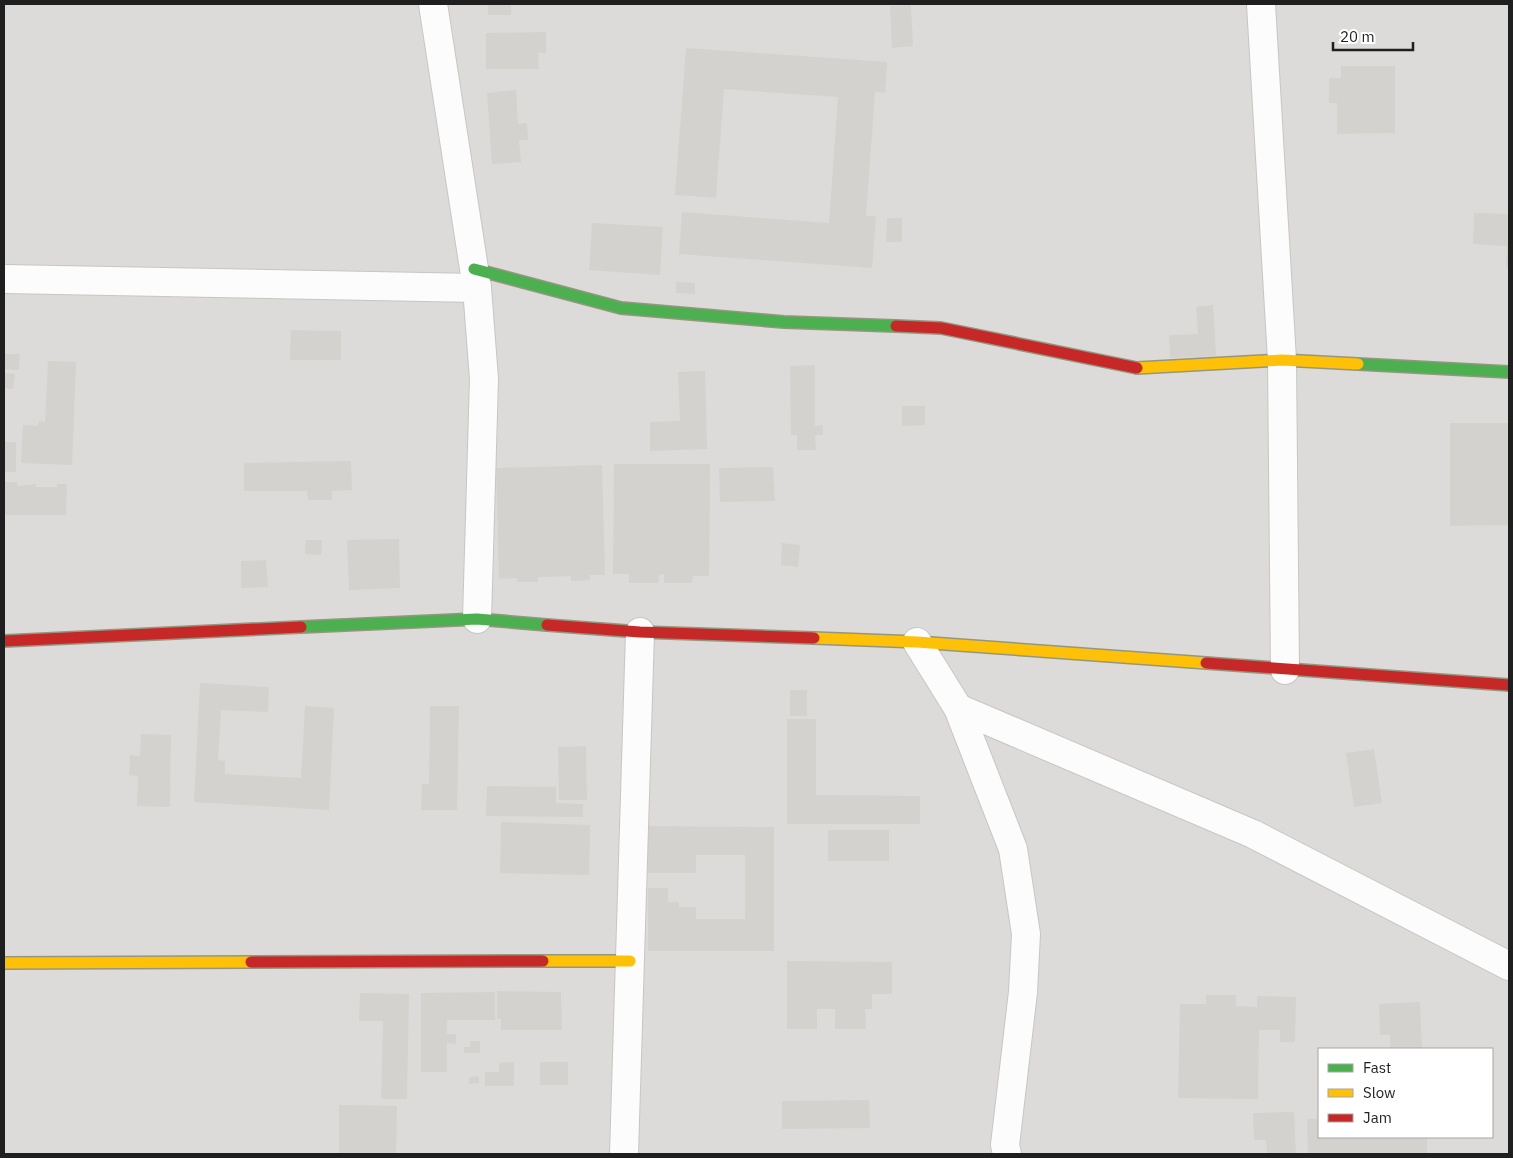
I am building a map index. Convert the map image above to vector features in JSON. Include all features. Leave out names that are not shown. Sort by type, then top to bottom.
[{"type":"street","points":[[433,4],[476,278],[484,379],[477,619]]},
{"type":"street","points":[[1261,4],[1282,360],[1285,670]]},
{"type":"street","points":[[4,279],[476,278],[621,308],[784,322],[940,328],[1143,369],[1282,360],[1509,372]]},
{"type":"street","points":[[4,641],[477,619],[640,632],[917,642],[1509,685]]},
{"type":"street","points":[[624,1154],[640,632]]},
{"type":"street","points":[[917,642],[958,708],[1013,849],[1026,934],[1022,1002],[1005,1145],[1007,1154]]},
{"type":"street","points":[[958,708],[1253,834],[1509,966]]},
{"type":"street","points":[[4,963],[630,961]]},
{"type":"shaded area","points":[[4,4],[1509,4],[1509,1154],[4,1154]]},
{"type":"building","points":[[488,4],[511,4],[511,15],[488,15]]},
{"type":"building","points":[[911,5],[913,46],[892,48],[890,6]]},
{"type":"building","points":[[546,32],[546,53],[538,53],[539,69],[486,69],[486,33]]},
{"type":"building","points":[[686,48],[887,62],[885,93],[875,92],[866,216],[876,216],[872,268],[679,254],[682,212],[829,223],[838,97],[724,89],[716,198],[675,195]]},
{"type":"building","points":[[1341,66],[1395,66],[1395,133],[1337,134],[1337,103],[1329,103],[1329,78],[1341,78]]},
{"type":"building","points":[[516,90],[518,124],[527,123],[528,140],[519,140],[521,162],[492,164],[487,93]]},
{"type":"building","points":[[1474,213],[1509,214],[1509,267],[1506,267],[1507,246],[1473,244]]},
{"type":"building","points":[[887,218],[902,218],[902,242],[886,242]]},
{"type":"building","points":[[592,223],[663,227],[660,275],[589,270]]},
{"type":"building","points":[[676,282],[695,283],[695,294],[676,293]]},
{"type":"building","points":[[1213,305],[1216,356],[1170,358],[1169,335],[1198,334],[1196,307]]},
{"type":"building","points":[[291,330],[341,331],[341,360],[290,360]]},
{"type":"building","points":[[4,354],[20,354],[19,370],[4,369]]},
{"type":"building","points":[[48,361],[76,362],[72,465],[21,463],[23,425],[38,426],[39,421],[45,422]]},
{"type":"building","points":[[815,365],[815,426],[823,425],[823,435],[815,435],[816,450],[797,450],[797,435],[791,435],[790,366]]},
{"type":"building","points":[[705,371],[707,449],[650,451],[650,422],[680,421],[678,372]]},
{"type":"building","points":[[4,373],[15,374],[13,389],[4,388]]},
{"type":"building","points":[[902,406],[925,406],[925,425],[902,426]]},
{"type":"building","points":[[1450,423],[1509,423],[1509,525],[1450,526]]},
{"type":"building","points":[[4,442],[16,442],[16,472],[4,472]]},
{"type":"building","points":[[351,461],[352,490],[332,491],[332,500],[308,500],[307,491],[244,491],[244,463]]},
{"type":"building","points":[[614,464],[710,464],[709,576],[693,576],[692,583],[664,583],[664,574],[659,575],[658,583],[629,583],[629,574],[613,574]]},
{"type":"building","points":[[602,465],[605,575],[590,575],[590,580],[571,581],[571,576],[538,577],[538,582],[517,582],[517,578],[499,579],[496,468]]},
{"type":"building","points":[[773,467],[775,501],[720,502],[719,468]]},
{"type":"building","points":[[4,482],[17,482],[17,486],[36,484],[36,487],[57,487],[57,484],[67,484],[66,515],[4,515]]},
{"type":"building","points":[[399,539],[400,588],[349,590],[347,540]]},
{"type":"building","points":[[306,540],[322,540],[321,555],[305,554]]},
{"type":"building","points":[[782,543],[800,545],[798,567],[781,565]]},
{"type":"building","points":[[266,560],[268,587],[241,588],[241,561]]},
{"type":"building","points":[[200,683],[269,687],[268,712],[221,710],[218,760],[225,761],[225,774],[301,778],[305,706],[334,708],[329,810],[194,802]]},
{"type":"building","points":[[790,690],[807,690],[807,716],[790,716]]},
{"type":"building","points":[[430,706],[459,706],[457,810],[421,810],[422,784],[429,784]]},
{"type":"building","points":[[787,719],[816,719],[816,795],[920,796],[920,824],[787,824]]},
{"type":"building","points":[[141,734],[171,735],[170,807],[137,806],[138,776],[129,775],[130,755],[140,756]]},
{"type":"building","points":[[586,746],[587,800],[559,800],[558,747]]},
{"type":"building","points":[[1374,749],[1382,803],[1354,807],[1346,753]]},
{"type":"building","points":[[487,786],[556,787],[556,803],[583,804],[583,817],[486,816]]},
{"type":"building","points":[[501,822],[590,825],[589,875],[500,873]]},
{"type":"building","points":[[648,826],[774,827],[774,951],[648,951],[648,888],[668,888],[668,902],[679,902],[679,907],[696,907],[696,919],[745,919],[745,855],[696,855],[696,873],[648,873],[648,862],[640,862],[640,848],[648,848]]},
{"type":"building","points":[[828,830],[889,830],[889,861],[828,861]]},
{"type":"building","points":[[787,961],[892,962],[892,994],[872,994],[872,1009],[865,1009],[866,1029],[835,1029],[835,1009],[817,1009],[817,1029],[787,1029]]},
{"type":"building","points":[[497,991],[561,992],[562,1030],[501,1030],[501,1019],[497,1019]]},
{"type":"building","points":[[495,992],[495,1020],[447,1020],[447,1034],[456,1034],[456,1044],[447,1043],[447,1072],[421,1072],[421,993]]},
{"type":"building","points":[[360,993],[409,994],[407,1099],[381,1099],[383,1021],[359,1021]]},
{"type":"building","points":[[1206,995],[1236,995],[1236,1006],[1257,1007],[1257,996],[1296,997],[1295,1042],[1280,1042],[1280,1030],[1259,1030],[1258,1099],[1178,1098],[1180,1004],[1206,1004]]},
{"type":"building","points":[[1420,1002],[1422,1048],[1390,1048],[1390,1035],[1380,1035],[1379,1004]]},
{"type":"building","points":[[470,1041],[480,1041],[480,1053],[464,1053],[464,1047],[470,1047]]},
{"type":"building","points":[[514,1062],[514,1086],[485,1086],[485,1072],[499,1072],[499,1063]]},
{"type":"building","points":[[540,1062],[568,1062],[568,1085],[540,1085]]},
{"type":"building","points":[[479,1076],[479,1083],[469,1084],[469,1077]]},
{"type":"building","points":[[869,1100],[870,1128],[782,1129],[782,1101]]},
{"type":"building","points":[[339,1105],[397,1106],[396,1154],[339,1154]]},
{"type":"building","points":[[1294,1112],[1296,1154],[1267,1154],[1266,1140],[1254,1140],[1253,1113]]},
{"type":"building","points":[[1307,1119],[1318,1119],[1318,1138],[1427,1138],[1427,1154],[1308,1154]]},
{"type":"traffic: fast","points":[[474,269],[621,308],[784,322],[896,326]]},
{"type":"traffic: fast","points":[[1358,364],[1509,372]]},
{"type":"traffic: fast","points":[[301,627],[477,619],[547,625]]},
{"type":"traffic: slow","points":[[1137,368],[1282,360],[1358,364]]},
{"type":"traffic: slow","points":[[814,638],[917,642],[1206,663]]},
{"type":"traffic: slow","points":[[543,961],[630,961]]},
{"type":"traffic: slow","points":[[4,963],[251,962]]},
{"type":"traffic: jam","points":[[896,326],[941,328],[1137,368]]},
{"type":"traffic: jam","points":[[547,625],[640,632],[814,638]]},
{"type":"traffic: jam","points":[[4,641],[301,627]]},
{"type":"traffic: jam","points":[[1206,663],[1509,685]]},
{"type":"traffic: jam","points":[[251,962],[543,961]]}]
